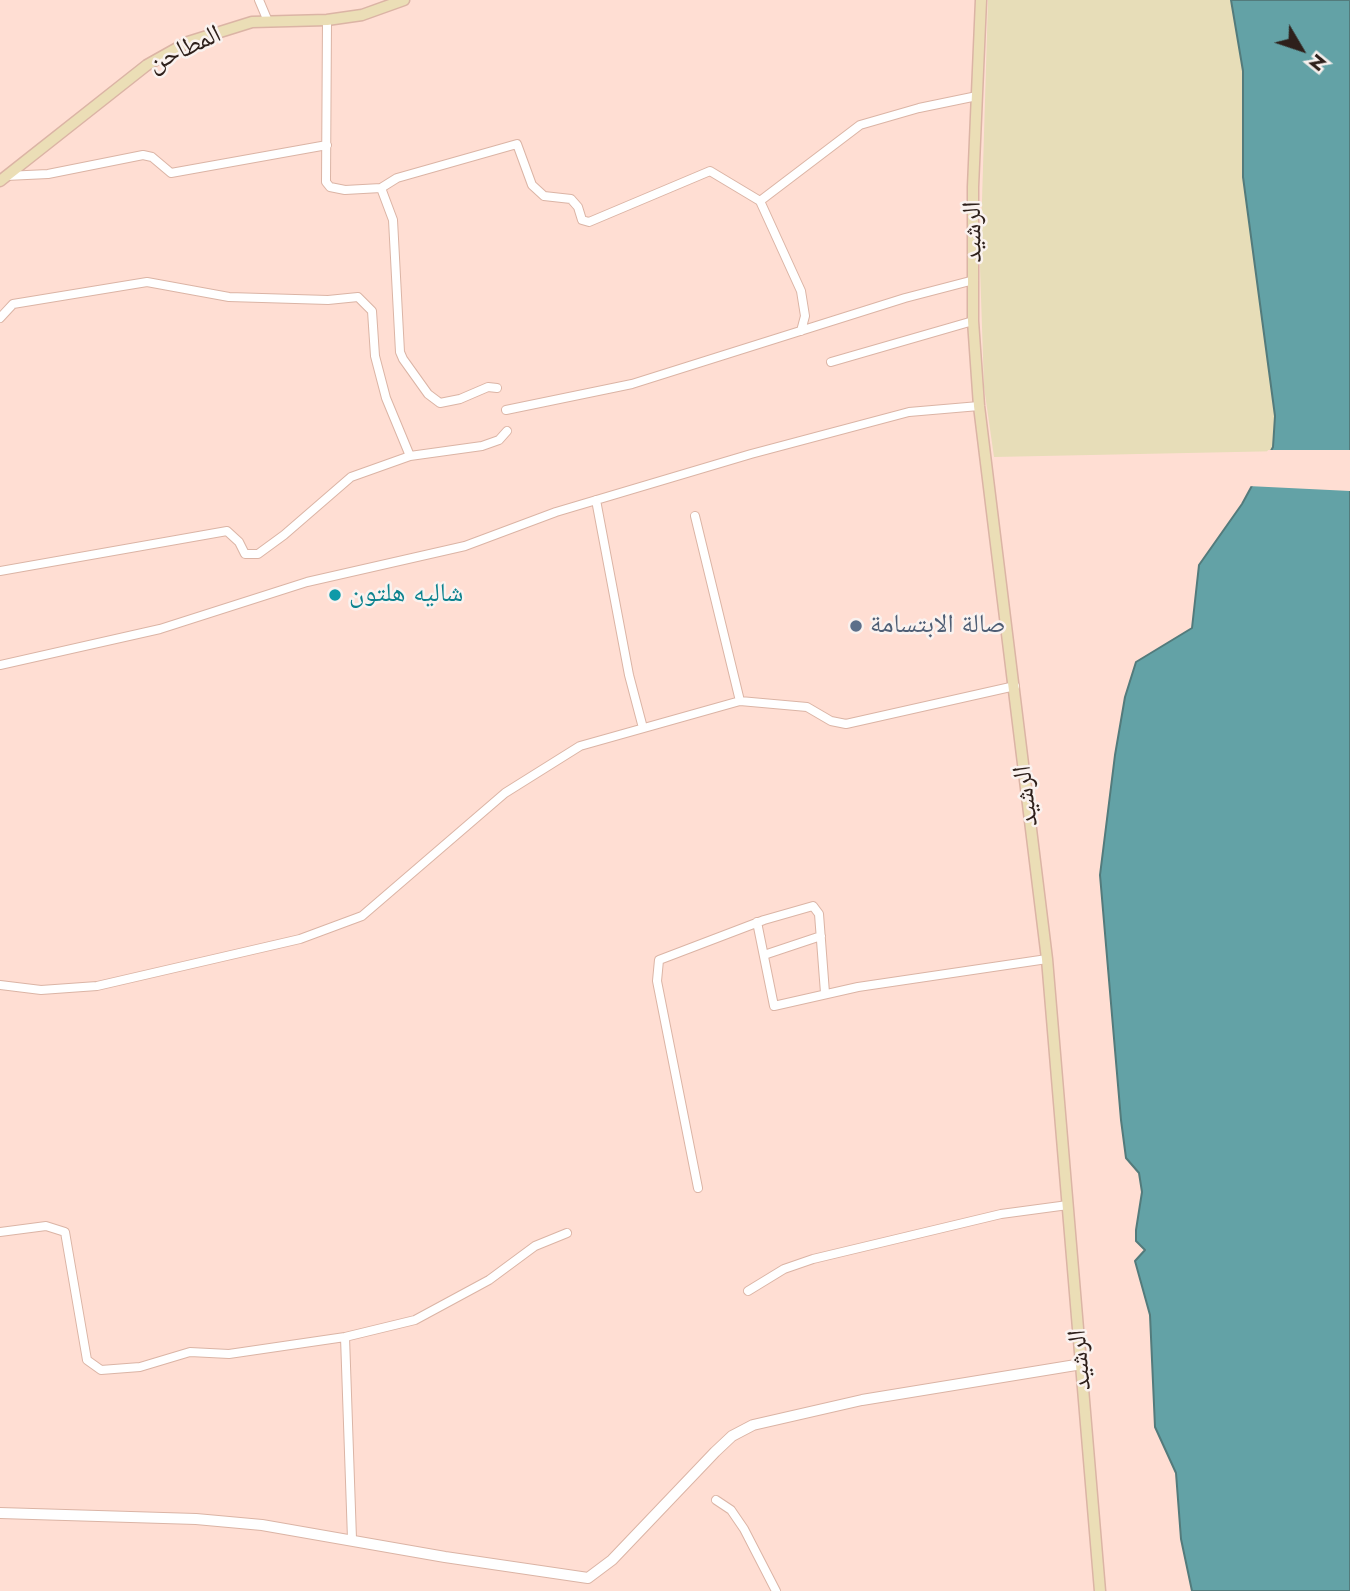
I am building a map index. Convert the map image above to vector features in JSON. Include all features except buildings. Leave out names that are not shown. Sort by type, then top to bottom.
[{"type":"main road","name":"المطاحن","points":[[3,178],[166,52],[211,33],[267,19],[327,20],[362,15],[404,0]]},
{"type":"main road","name":"الرشيد","points":[[981,0],[973,187],[973,321],[979,406],[1047,959],[1100,1591]]},
{"type":"street","points":[[259,0],[267,19]]},
{"type":"street","points":[[327,20],[326,182],[330,187],[345,190],[382,188],[397,178],[517,144],[532,185],[544,196],[575,202],[584,222],[710,171],[760,201],[801,290],[805,316],[801,331]]},
{"type":"street","points":[[760,201],[860,125],[919,108],[977,96]]},
{"type":"street","points":[[3,178],[48,174],[143,155],[152,157],[170,173],[327,145]]},
{"type":"street","points":[[382,188],[393,220],[400,352],[403,359],[428,394],[440,403],[460,399],[488,387],[496,388]]},
{"type":"street","points":[[506,410],[632,384],[974,280]]},
{"type":"street","points":[[0,318],[13,304],[147,282],[229,298],[328,300],[358,297],[372,311],[375,356],[386,398],[410,456]]},
{"type":"street","points":[[831,362],[973,321]]},
{"type":"street","points":[[0,665],[160,629],[307,582],[465,546],[533,519],[909,412],[979,406]]},
{"type":"street","points":[[0,571],[227,531],[239,542],[245,554],[258,554],[351,477],[410,456],[482,446],[499,440],[507,431]]},
{"type":"street","points":[[596,500],[629,675],[643,728]]},
{"type":"street","points":[[695,516],[740,701]]},
{"type":"street","points":[[0,985],[41,990],[97,986],[300,939],[362,916],[505,793],[573,748],[740,701],[807,707],[831,721],[846,724],[1015,686]]},
{"type":"street","points":[[698,1188],[657,981],[659,960],[757,922],[813,906],[818,911],[825,993]]},
{"type":"street","points":[[757,922],[774,1006],[825,993],[1047,959]]},
{"type":"street","points":[[764,955],[821,936]]},
{"type":"street","points":[[748,1291],[785,1269],[814,1259],[1001,1214],[1068,1205]]},
{"type":"street","points":[[0,1232],[46,1226],[65,1232],[86,1360],[101,1370],[140,1367],[190,1352],[229,1354],[345,1337],[415,1320],[489,1280],[535,1246],[567,1233]]},
{"type":"street","points":[[345,1337],[352,1539]]},
{"type":"street","points":[[0,1513],[196,1519],[262,1525],[445,1557],[588,1578],[612,1560],[723,1444],[752,1425],[862,1400],[1082,1364]]},
{"type":"street","points":[[716,1500],[731,1510],[744,1529],[776,1591]]},
{"type":"sand","points":[[988,0],[1273,0],[1284,451],[994,457],[984,387],[980,267]]},
{"type":"water","points":[[1231,0],[1350,0],[1350,1591],[1192,1591],[1181,1539],[1176,1473],[1155,1427],[1150,1315],[1135,1261],[1145,1250],[1136,1241],[1142,1192],[1139,1173],[1126,1158],[1100,875],[1115,755],[1125,697],[1136,662],[1192,628],[1199,565],[1242,504],[1273,447],[1275,416],[1243,177],[1243,71]]},
{"type":"pier","points":[[1268,450],[1350,450],[1350,491],[1248,486]]},
{"type":"place","name":"شاليه هلتون","points":[[335,595]]},
{"type":"place","name":"صالة الابتسامة","points":[[856,626]]}]
